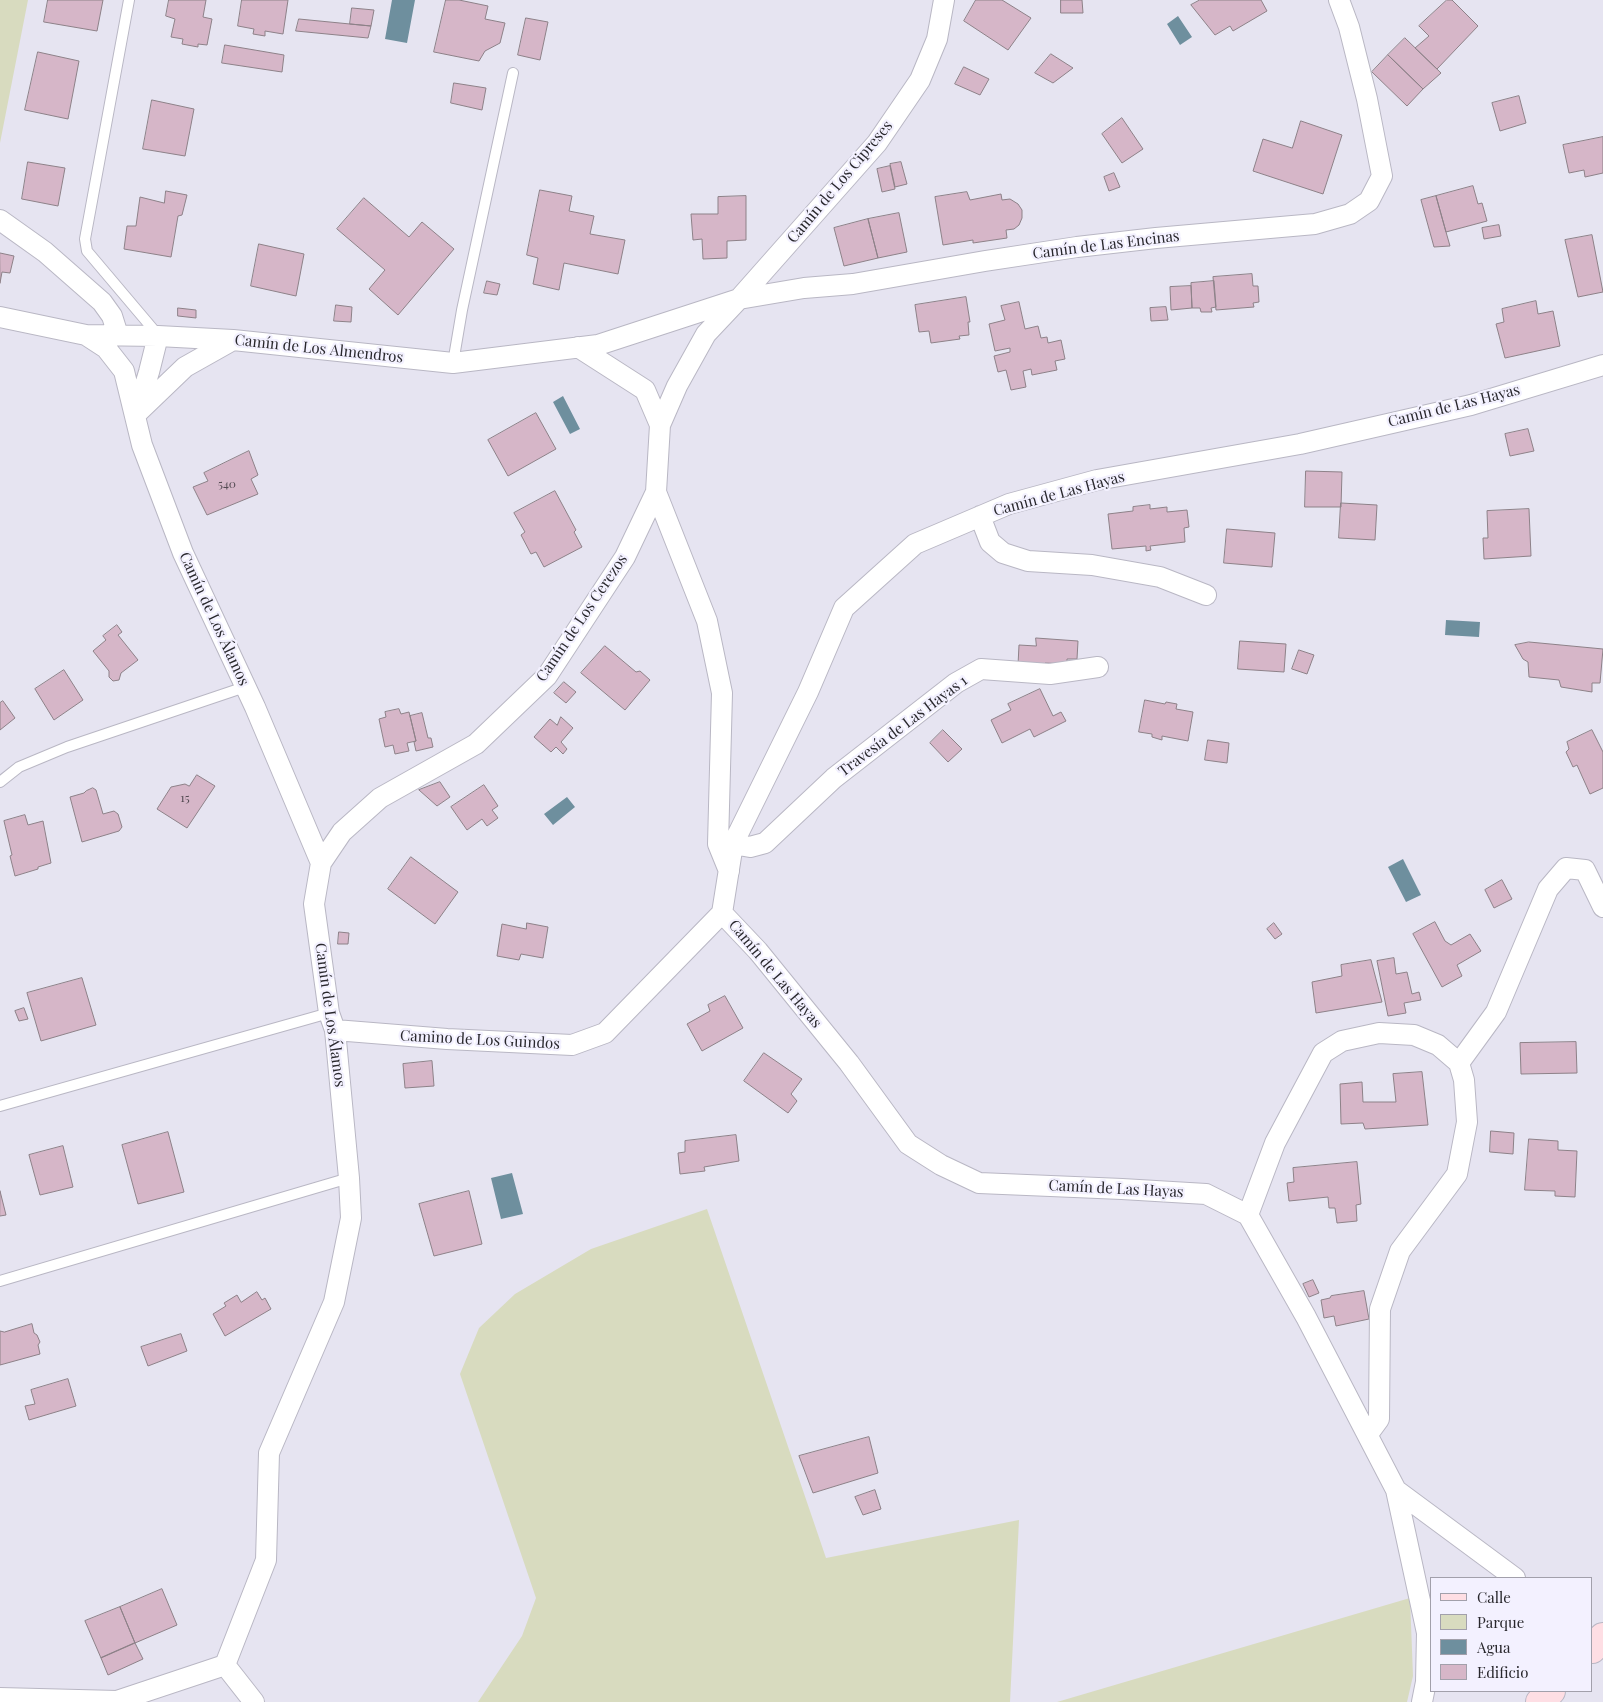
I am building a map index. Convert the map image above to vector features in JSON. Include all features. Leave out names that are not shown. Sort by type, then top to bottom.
[{"type":"street","name":"Camín de Los Cipreses","points":[[660,425],[677,386],[706,334],[740,299],[877,143],[920,80],[937,39],[944,0]]},
{"type":"street","name":"Camín de Las Encinas","points":[[636,331],[740,299],[804,288],[853,284],[1067,249],[1156,238],[1314,224],[1350,214],[1369,201],[1382,176],[1367,99],[1349,27],[1338,0]]},
{"type":"street","points":[[0,220],[45,252],[102,302],[112,316],[118,335]]},
{"type":"street","name":"Camín de Los Almendros","points":[[0,318],[86,335],[233,340],[453,363],[598,344],[636,331]]},
{"type":"street","points":[[86,335],[106,348],[124,371],[136,414],[185,367],[233,340]]},
{"type":"street","name":"Camín de Los Álamos","points":[[158,336],[150,372],[136,414],[142,445],[183,553],[245,687],[321,863],[314,904],[332,1022],[352,1218],[334,1302],[268,1454],[266,1560],[225,1664]]},
{"type":"street","points":[[578,347],[645,390],[660,425]]},
{"type":"street","name":"Camín de Las Hayas","points":[[1248,1215],[1206,1194],[1122,1188],[979,1183],[941,1165],[908,1144],[849,1063],[758,951],[722,913],[733,844],[808,692],[844,608],[915,544],[1009,504],[1097,480],[1300,444],[1471,405],[1603,365]]},
{"type":"street","name":"Camín de Los Cerezos","points":[[321,863],[342,832],[380,798],[476,744],[547,676],[625,557],[656,492],[660,425]]},
{"type":"street","points":[[656,492],[707,621],[722,693],[718,844],[728,870]]},
{"type":"street","points":[[980,516],[990,542],[1002,553],[1028,562],[1092,565],[1160,577],[1206,595]]},
{"type":"street","name":"Travesía de Las Hayas 1","points":[[733,844],[750,847],[765,843],[834,778],[956,683],[982,669],[1050,674],[1098,667]]},
{"type":"street","points":[[1459,1064],[1496,1012],[1548,889],[1566,868],[1585,870],[1603,907]]},
{"type":"street","name":"Camino de Los Guindos","points":[[332,1022],[447,1039],[572,1045],[605,1033],[722,913]]},
{"type":"street","points":[[1368,1434],[1379,1419],[1380,1310],[1400,1251],[1457,1174],[1467,1122],[1464,1080],[1459,1064],[1438,1045],[1414,1035],[1379,1033],[1342,1041],[1323,1053],[1275,1143],[1248,1215],[1306,1317],[1396,1490],[1427,1633],[1426,1682],[1422,1702]]},
{"type":"street","points":[[1396,1490],[1514,1577]]},
{"type":"street","points":[[0,1698],[117,1701],[225,1664],[254,1702]]},
{"type":"street","points":[[1540,1702],[1550,1692]]},
{"type":"lane","points":[[129,0],[85,239],[87,251],[158,336]]},
{"type":"lane","points":[[453,363],[462,310],[513,72]]},
{"type":"lane","points":[[0,782],[19,767],[67,747],[245,687]]},
{"type":"lane","points":[[0,1106],[332,1022]]},
{"type":"lane","points":[[0,1281],[349,1178]]},
{"type":"green space","points":[[0,0],[28,0],[0,143]]},
{"type":"green space","points":[[707,1209],[826,1558],[1019,1520],[1010,1702],[478,1702],[522,1636],[536,1598],[460,1374],[479,1328],[515,1294],[591,1249]]},
{"type":"green space","points":[[1410,1598],[1413,1676],[1407,1702],[1057,1702]]},
{"type":"water","points":[[392,0],[415,0],[407,43],[385,39]]},
{"type":"water","points":[[1178,16],[1192,37],[1180,45],[1167,24]]},
{"type":"water","points":[[563,396],[580,429],[570,434],[553,402]]},
{"type":"water","points":[[1446,620],[1480,622],[1479,637],[1445,635]]},
{"type":"water","points":[[567,797],[575,807],[553,825],[544,814]]},
{"type":"water","points":[[1403,859],[1421,895],[1406,902],[1388,867]]},
{"type":"water","points":[[512,1173],[523,1214],[501,1219],[491,1178]]},
{"type":"building","points":[[48,0],[103,0],[97,31],[44,22]]},
{"type":"building","points":[[169,0],[206,0],[203,17],[212,19],[207,45],[198,44],[198,47],[182,44],[183,39],[171,37],[175,19],[166,16]]},
{"type":"building","points":[[242,0],[288,0],[283,34],[265,31],[265,36],[253,34],[254,29],[238,26]]},
{"type":"building","points":[[446,0],[459,0],[488,6],[485,19],[505,23],[500,43],[485,51],[479,61],[434,52]]},
{"type":"building","points":[[976,0],[1002,0],[1031,18],[1008,50],[964,21]]},
{"type":"building","points":[[1061,0],[1082,0],[1083,13],[1061,13]]},
{"type":"building","points":[[1200,0],[1261,0],[1267,11],[1233,31],[1230,26],[1215,35],[1191,5]]},
{"type":"building","points":[[1447,0],[1452,0],[1478,26],[1437,69],[1415,48],[1429,36],[1419,26]]},
{"type":"building","points":[[352,8],[374,10],[371,26],[350,24]]},
{"type":"building","points":[[526,18],[548,22],[540,60],[518,55]]},
{"type":"building","points":[[299,19],[371,26],[368,38],[296,31]]},
{"type":"building","points":[[1405,38],[1441,73],[1423,89],[1388,55]]},
{"type":"building","points":[[225,45],[284,55],[282,72],[222,63]]},
{"type":"building","points":[[38,52],[79,61],[68,119],[25,110]]},
{"type":"building","points":[[1051,54],[1073,68],[1053,83],[1035,73]]},
{"type":"building","points":[[1388,55],[1423,89],[1407,106],[1372,72]]},
{"type":"building","points":[[964,67],[989,79],[980,95],[955,84]]},
{"type":"building","points":[[454,83],[486,88],[482,110],[451,103]]},
{"type":"building","points":[[1519,96],[1526,123],[1500,131],[1492,103]]},
{"type":"building","points":[[152,100],[194,109],[185,156],[143,149]]},
{"type":"building","points":[[1122,118],[1143,149],[1122,163],[1102,134]]},
{"type":"building","points":[[1301,121],[1342,135],[1323,194],[1253,171],[1263,139],[1292,148]]},
{"type":"building","points":[[1603,137],[1603,173],[1585,177],[1584,170],[1569,173],[1563,145]]},
{"type":"building","points":[[28,162],[65,168],[58,206],[22,199]]},
{"type":"building","points":[[901,162],[907,184],[895,187],[890,164]]},
{"type":"building","points":[[890,166],[895,189],[882,192],[877,169]]},
{"type":"building","points":[[1114,173],[1120,187],[1109,191],[1104,177]]},
{"type":"building","points":[[1473,186],[1478,204],[1482,203],[1487,221],[1446,232],[1436,196]]},
{"type":"building","points":[[540,190],[572,196],[569,211],[594,216],[590,234],[625,240],[618,274],[564,263],[559,290],[533,284],[538,258],[527,255]]},
{"type":"building","points":[[166,191],[187,195],[182,215],[178,216],[171,257],[124,249],[127,226],[136,226],[140,197],[164,203]]},
{"type":"building","points":[[967,192],[970,200],[1001,194],[1002,200],[1010,199],[1018,204],[1022,210],[1022,218],[1019,225],[1014,229],[1006,230],[1007,238],[973,243],[973,240],[943,245],[935,197]]},
{"type":"building","points":[[746,196],[746,240],[727,241],[727,258],[703,259],[702,239],[693,240],[691,214],[718,214],[718,197]]},
{"type":"building","points":[[1436,196],[1450,246],[1434,247],[1421,200]]},
{"type":"building","points":[[364,198],[409,237],[422,222],[454,249],[398,315],[369,289],[385,270],[337,229]]},
{"type":"building","points":[[899,213],[907,252],[878,258],[868,219]]},
{"type":"building","points":[[868,219],[878,258],[844,266],[834,228]]},
{"type":"building","points":[[1499,225],[1501,236],[1484,239],[1482,228]]},
{"type":"building","points":[[1592,235],[1603,292],[1578,297],[1565,240]]},
{"type":"building","points":[[259,244],[304,254],[296,296],[251,286]]},
{"type":"building","points":[[0,253],[14,256],[10,273],[2,272],[0,283]]},
{"type":"building","points":[[1252,274],[1253,286],[1258,286],[1259,302],[1253,303],[1254,307],[1216,310],[1213,277]]},
{"type":"building","points":[[487,281],[500,284],[497,295],[484,293]]},
{"type":"building","points":[[1214,281],[1216,307],[1211,308],[1212,312],[1201,312],[1200,308],[1192,308],[1191,283]]},
{"type":"building","points":[[1191,286],[1192,308],[1171,310],[1170,287]]},
{"type":"building","points":[[966,297],[970,322],[968,322],[969,335],[959,336],[960,339],[931,343],[929,331],[919,332],[915,305]]},
{"type":"building","points":[[1536,301],[1538,314],[1553,311],[1560,346],[1505,358],[1496,324],[1504,322],[1502,309]]},
{"type":"building","points":[[1019,302],[1025,329],[1038,326],[1041,338],[1047,337],[1048,343],[1061,340],[1065,359],[1055,361],[1057,370],[1032,375],[1031,369],[1023,371],[1026,387],[1011,390],[1006,370],[998,372],[994,356],[1010,352],[1010,348],[995,351],[989,324],[1005,320],[1001,306]]},
{"type":"building","points":[[336,305],[352,307],[351,322],[334,321]]},
{"type":"building","points":[[1166,307],[1168,320],[1151,321],[1150,308]]},
{"type":"building","points":[[178,308],[196,310],[196,318],[178,316]]},
{"type":"building","points":[[536,413],[556,449],[508,476],[488,440]]},
{"type":"building","points":[[1528,429],[1534,451],[1510,456],[1505,434]]},
{"type":"building","points":[[249,451],[258,475],[251,479],[258,494],[207,515],[193,487],[208,481],[204,473]]},
{"type":"building","points":[[1306,471],[1342,472],[1341,507],[1305,507]]},
{"type":"building","points":[[555,491],[576,530],[574,532],[582,547],[544,567],[536,552],[531,554],[521,535],[525,532],[514,513]]},
{"type":"building","points":[[1341,503],[1377,505],[1375,540],[1339,538]]},
{"type":"building","points":[[1150,505],[1150,509],[1167,507],[1167,512],[1187,510],[1189,527],[1184,528],[1185,542],[1150,546],[1151,550],[1146,551],[1146,546],[1112,549],[1108,514],[1133,511],[1133,507]]},
{"type":"building","points":[[1529,509],[1531,556],[1484,559],[1483,538],[1488,538],[1487,511]]},
{"type":"building","points":[[1227,529],[1275,533],[1272,567],[1224,563]]},
{"type":"building","points":[[117,625],[122,632],[118,635],[138,660],[121,673],[119,680],[113,681],[109,677],[109,671],[93,651],[106,640],[103,636]]},
{"type":"building","points":[[1036,638],[1078,641],[1077,659],[1067,659],[1067,664],[1045,663],[1045,667],[1018,665],[1019,645],[1036,646]]},
{"type":"building","points":[[1240,641],[1286,644],[1284,672],[1238,669]]},
{"type":"building","points":[[1529,642],[1603,649],[1600,683],[1592,683],[1592,692],[1561,687],[1559,680],[1529,677],[1528,662],[1523,659],[1515,645]]},
{"type":"building","points":[[605,646],[636,672],[640,671],[650,680],[625,710],[581,673]]},
{"type":"building","points":[[1299,650],[1314,655],[1307,674],[1292,669]]},
{"type":"building","points":[[64,670],[83,700],[54,720],[35,689]]},
{"type":"building","points":[[564,682],[576,692],[566,703],[554,693]]},
{"type":"building","points":[[1040,689],[1053,716],[1061,712],[1066,721],[1034,737],[1030,729],[1002,743],[991,720],[1011,710],[1008,704]]},
{"type":"building","points":[[1145,700],[1177,704],[1176,709],[1193,712],[1188,741],[1162,736],[1162,740],[1152,737],[1152,734],[1139,732]]},
{"type":"building","points":[[3,701],[15,718],[0,730],[0,703]]},
{"type":"building","points":[[399,709],[401,714],[409,712],[416,741],[407,743],[409,751],[395,754],[393,745],[385,747],[379,719],[386,717],[385,712]]},
{"type":"building","points":[[422,713],[428,738],[431,738],[433,747],[416,751],[414,742],[416,741],[410,716]]},
{"type":"building","points":[[561,717],[573,728],[561,742],[567,749],[563,754],[556,747],[551,752],[534,737],[550,719],[557,725]]},
{"type":"building","points":[[943,730],[962,749],[948,762],[930,743]]},
{"type":"building","points":[[1592,730],[1603,752],[1603,788],[1590,794],[1577,765],[1573,767],[1566,752],[1569,749],[1567,742]]},
{"type":"building","points":[[1208,740],[1229,743],[1227,763],[1205,760]]},
{"type":"building","points":[[197,775],[215,786],[187,828],[157,809],[171,787],[185,784],[189,786]]},
{"type":"building","points":[[440,782],[450,797],[437,806],[419,790]]},
{"type":"building","points":[[484,785],[498,806],[492,810],[498,818],[487,826],[482,819],[467,830],[451,807]]},
{"type":"building","points":[[93,788],[96,790],[103,814],[114,811],[118,814],[122,827],[119,831],[82,842],[70,797]]},
{"type":"building","points":[[25,815],[28,825],[43,821],[51,863],[15,876],[4,821]]},
{"type":"building","points":[[411,857],[458,892],[435,924],[388,889]]},
{"type":"building","points":[[1502,880],[1512,899],[1494,908],[1485,890]]},
{"type":"building","points":[[1435,922],[1445,941],[1451,945],[1470,934],[1481,951],[1457,965],[1462,976],[1442,987],[1413,934]]},
{"type":"building","points":[[527,923],[548,927],[543,958],[521,954],[519,960],[497,956],[502,924],[526,929]]},
{"type":"building","points":[[1274,923],[1282,934],[1275,939],[1267,929]]},
{"type":"building","points":[[339,932],[349,933],[348,944],[338,944]]},
{"type":"building","points":[[1394,958],[1396,974],[1407,972],[1412,994],[1419,992],[1421,1000],[1404,1003],[1406,1013],[1388,1016],[1377,961]]},
{"type":"building","points":[[1371,960],[1382,1002],[1316,1013],[1312,982],[1342,976],[1341,965]]},
{"type":"building","points":[[82,978],[96,1025],[41,1041],[27,993]]},
{"type":"building","points":[[725,996],[743,1028],[702,1051],[687,1024],[710,1011],[708,1005]]},
{"type":"building","points":[[24,1008],[28,1019],[19,1021],[15,1011]]},
{"type":"building","points":[[1576,1042],[1577,1073],[1521,1074],[1520,1043]]},
{"type":"building","points":[[764,1053],[802,1079],[791,1094],[797,1101],[788,1113],[744,1081]]},
{"type":"building","points":[[432,1061],[434,1086],[405,1088],[403,1064]]},
{"type":"building","points":[[1422,1072],[1428,1125],[1365,1129],[1363,1123],[1341,1124],[1340,1084],[1362,1082],[1363,1102],[1396,1102],[1393,1074]]},
{"type":"building","points":[[1491,1131],[1514,1133],[1513,1154],[1490,1152]]},
{"type":"building","points":[[168,1132],[184,1192],[138,1204],[122,1145]]},
{"type":"building","points":[[736,1135],[739,1161],[704,1167],[705,1171],[680,1174],[678,1153],[685,1152],[685,1141]]},
{"type":"building","points":[[1529,1139],[1558,1141],[1558,1150],[1577,1151],[1575,1197],[1555,1196],[1555,1191],[1525,1190]]},
{"type":"building","points":[[63,1146],[73,1187],[40,1195],[29,1155]]},
{"type":"building","points":[[1357,1162],[1361,1204],[1356,1205],[1357,1221],[1337,1223],[1335,1208],[1329,1208],[1328,1197],[1289,1201],[1287,1183],[1294,1182],[1293,1168]]},
{"type":"building","points":[[0,1191],[6,1215],[0,1216]]},
{"type":"building","points":[[469,1191],[482,1244],[434,1256],[419,1204]]},
{"type":"building","points":[[1313,1280],[1319,1293],[1309,1297],[1303,1284]]},
{"type":"building","points":[[1364,1291],[1369,1319],[1336,1326],[1334,1316],[1324,1318],[1321,1300],[1331,1296]]},
{"type":"building","points":[[257,1292],[262,1300],[265,1298],[271,1309],[225,1336],[213,1314],[226,1306],[224,1303],[237,1295],[241,1302]]},
{"type":"building","points":[[32,1324],[34,1333],[40,1342],[38,1345],[40,1354],[0,1365],[0,1331],[4,1332]]},
{"type":"building","points":[[181,1334],[187,1351],[148,1366],[141,1347]]},
{"type":"building","points":[[68,1379],[76,1406],[29,1420],[25,1406],[35,1404],[31,1390]]},
{"type":"building","points":[[869,1437],[878,1473],[813,1493],[799,1456]]},
{"type":"building","points":[[875,1490],[881,1509],[863,1515],[855,1497]]},
{"type":"building","points":[[162,1589],[177,1625],[135,1643],[120,1607]]},
{"type":"building","points":[[120,1607],[135,1643],[101,1658],[85,1621]]},
{"type":"building","points":[[135,1643],[143,1659],[108,1675],[101,1658]]}]
